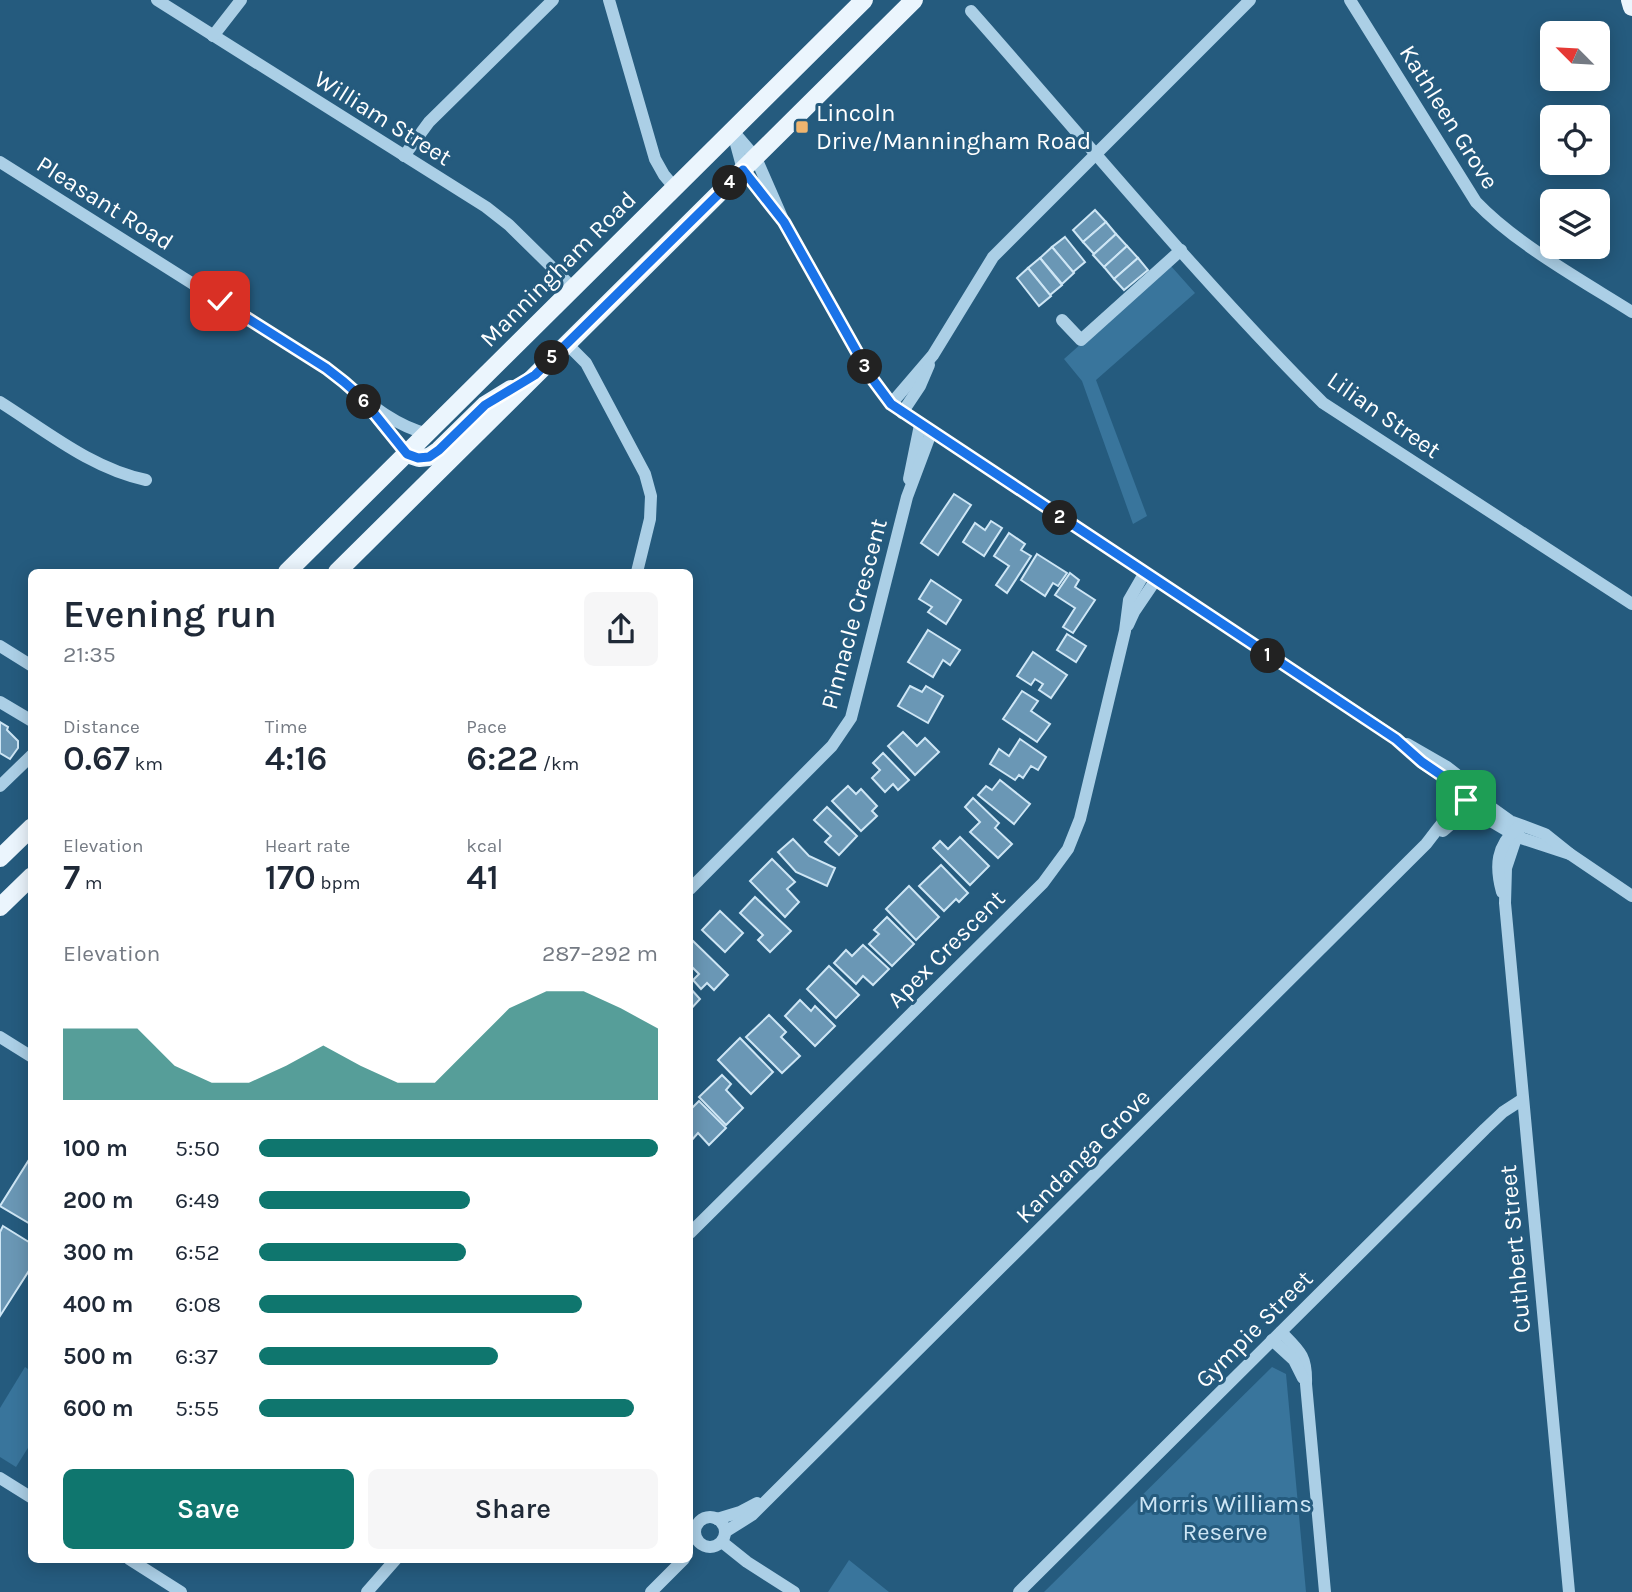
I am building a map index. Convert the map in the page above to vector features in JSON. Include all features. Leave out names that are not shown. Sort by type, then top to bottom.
[{"type":"main road","name":"Manningham Road","points":[[290,569],[864,0]]},
{"type":"main road","points":[[340,569],[914,0]]},
{"type":"main road","points":[[1630,0],[1632,7]]},
{"type":"main road","points":[[407,454],[418,458],[429,457],[485,405],[535,375]]},
{"type":"main road","points":[[0,858],[28,831]]},
{"type":"main road","points":[[0,907],[28,880]]},
{"type":"street","name":"William Street","points":[[157,0],[499,216],[573,288]]},
{"type":"street","points":[[213,36],[241,0]]},
{"type":"street","points":[[404,156],[429,122],[552,0]]},
{"type":"street","points":[[609,0],[655,159],[675,188]]},
{"type":"street","points":[[902,413],[920,386],[933,355],[993,257],[1250,0]]},
{"type":"street","name":"Kathleen Grove","points":[[1350,0],[1476,202],[1518,238],[1632,312]]},
{"type":"street","name":"Lilian Street","points":[[971,11],[1181,250],[1323,403],[1632,604]]},
{"type":"street","points":[[732,130],[871,377],[891,404],[1396,739],[1422,750],[1447,767],[1457,774],[1469,802],[1516,832],[1545,834],[1632,896]]},
{"type":"street","name":"Pleasant Road","points":[[0,162],[326,368],[400,425],[428,434]]},
{"type":"street","points":[[1062,320],[1081,340],[1181,250]]},
{"type":"street","points":[[566,344],[586,363],[645,474],[651,496],[650,519],[638,569]]},
{"type":"street","points":[[891,404],[933,355]]},
{"type":"street","name":"Pleasant Road","points":[[361,397],[407,454]]},
{"type":"street","points":[[0,402],[95,462],[121,474],[146,480]]},
{"type":"street","name":"Pinnacle Crescent","points":[[907,497],[909,472],[920,425]]},
{"type":"street","name":"Pinnacle Crescent","points":[[693,886],[818,761],[847,725],[861,684],[907,497],[931,433]]},
{"type":"street","name":"Apex Crescent","points":[[693,1230],[1043,883],[1061,861],[1080,818],[1125,631],[1129,600],[1150,577]]},
{"type":"street","points":[[0,646],[28,664]]},
{"type":"street","points":[[0,702],[28,719]]},
{"type":"street","points":[[0,786],[28,759]]},
{"type":"street","name":"Kandanga Grove","points":[[723,1537],[752,1515],[1426,844],[1449,814],[1469,802]]},
{"type":"street","name":"Cuthbert Street","points":[[1516,832],[1506,868],[1505,903],[1569,1592]]},
{"type":"street","points":[[0,1037],[28,1054]]},
{"type":"street","name":"Gympie Street","points":[[1019,1592],[1485,1129],[1503,1112],[1522,1100]]},
{"type":"street","points":[[1277,1336],[1304,1357],[1306,1365],[1325,1592]]},
{"type":"street","points":[[0,1478],[28,1496]]},
{"type":"street","name":"Kandanga Grove","points":[[717,1519],[740,1512],[770,1497]]},
{"type":"street","points":[[693,1553],[705,1547],[714,1547],[723,1537],[723,1525],[717,1519],[707,1518],[693,1528],[699,1542],[705,1547]]},
{"type":"street","points":[[723,1537],[747,1562],[794,1592]]},
{"type":"street","points":[[134,1563],[181,1592]]},
{"type":"street","points":[[367,1592],[392,1563]]},
{"type":"street","points":[[652,1590],[669,1563]]},
{"type":"street","points":[[652,1590],[680,1563]]},
{"type":"green space","points":[[1170,265],[1195,293],[1096,380],[1147,516],[1133,524],[1082,381],[1064,359]]},
{"type":"green space","points":[[25,1367],[28,1369],[28,1448],[16,1467],[0,1457],[0,1408]]},
{"type":"green space","name":"Morris Williams Reserve","points":[[1272,1367],[1286,1374],[1306,1592],[1044,1592]]},
{"type":"green space","points":[[849,1560],[889,1592],[828,1592]]},
{"type":"building","points":[[1095,210],[1106,222],[1083,242],[1073,230]]},
{"type":"building","points":[[1106,222],[1116,234],[1094,254],[1083,242]]},
{"type":"building","points":[[1116,234],[1127,246],[1104,267],[1093,255]]},
{"type":"building","points":[[1065,237],[1085,262],[1073,272],[1052,247]]},
{"type":"building","points":[[1127,246],[1138,258],[1114,279],[1104,267]]},
{"type":"building","points":[[1052,247],[1074,273],[1062,284],[1040,258]]},
{"type":"building","points":[[1040,258],[1062,285],[1050,295],[1028,268]]},
{"type":"building","points":[[1138,258],[1148,270],[1124,290],[1114,279]]},
{"type":"building","points":[[1028,268],[1051,296],[1039,306],[1017,278]]},
{"type":"building","points":[[954,494],[971,505],[938,555],[921,543]]},
{"type":"building","points":[[991,521],[1002,528],[984,556],[963,542],[975,523],[985,530]]},
{"type":"building","points":[[1009,533],[1025,544],[1021,550],[1031,556],[1007,593],[996,585],[1009,566],[994,556]]},
{"type":"building","points":[[1037,554],[1067,573],[1058,586],[1053,583],[1045,596],[1021,580]]},
{"type":"building","points":[[1070,573],[1079,580],[1075,587],[1095,600],[1073,633],[1063,627],[1075,608],[1055,595]]},
{"type":"building","points":[[931,580],[961,600],[946,624],[928,612],[932,607],[919,599]]},
{"type":"building","points":[[928,630],[960,650],[950,665],[943,660],[933,677],[908,662]]},
{"type":"building","points":[[1067,634],[1086,646],[1076,662],[1057,650]]},
{"type":"building","points":[[1033,652],[1067,675],[1051,698],[1039,690],[1043,684],[1035,679],[1031,685],[1017,676]]},
{"type":"building","points":[[910,686],[922,692],[926,686],[943,696],[928,723],[898,706]]},
{"type":"building","points":[[1022,691],[1038,701],[1031,711],[1050,724],[1037,742],[1003,719]]},
{"type":"building","points":[[0,722],[8,727],[7,730],[18,741],[18,748],[10,759],[0,753]]},
{"type":"building","points":[[903,732],[917,746],[925,738],[939,752],[915,775],[888,746]]},
{"type":"building","points":[[1020,739],[1046,757],[1038,770],[1031,766],[1023,778],[1019,775],[1015,780],[990,764],[999,749],[1009,756]]},
{"type":"building","points":[[883,753],[909,780],[898,790],[893,784],[885,792],[872,778],[880,770],[873,763]]},
{"type":"building","points":[[1000,780],[1030,804],[1014,824],[978,795],[986,786],[992,790]]},
{"type":"building","points":[[848,786],[856,794],[861,789],[877,806],[872,811],[877,816],[861,831],[832,801]]},
{"type":"building","points":[[973,798],[999,823],[995,828],[1012,844],[998,858],[970,832],[980,822],[965,807]]},
{"type":"building","points":[[827,807],[857,836],[839,855],[825,842],[831,836],[814,820]]},
{"type":"building","points":[[960,837],[989,866],[970,885],[933,848],[940,841],[948,849]]},
{"type":"building","points":[[793,839],[809,856],[835,868],[827,886],[796,872],[778,852]]},
{"type":"building","points":[[772,859],[795,882],[787,889],[799,902],[785,917],[750,881]]},
{"type":"building","points":[[941,865],[968,893],[959,902],[956,899],[944,911],[919,886]]},
{"type":"building","points":[[909,886],[939,917],[916,940],[886,909]]},
{"type":"building","points":[[755,897],[791,931],[770,952],[758,940],[763,935],[740,913]]},
{"type":"building","points":[[720,911],[743,933],[725,952],[702,930]]},
{"type":"building","points":[[887,917],[914,944],[892,966],[869,944],[879,934],[874,930]]},
{"type":"building","points":[[693,941],[728,975],[714,990],[707,983],[701,989],[693,980],[699,974],[693,968]]},
{"type":"building","points":[[863,945],[889,969],[873,985],[863,976],[856,984],[834,963],[846,950],[852,956]]},
{"type":"building","points":[[829,966],[859,995],[836,1018],[807,989]]},
{"type":"building","points":[[693,991],[700,999],[693,1007]]},
{"type":"building","points":[[800,1000],[811,1011],[815,1006],[835,1026],[815,1046],[785,1016]]},
{"type":"building","points":[[769,1015],[786,1032],[781,1037],[800,1056],[782,1073],[746,1037]]},
{"type":"building","points":[[740,1038],[773,1072],[751,1094],[718,1060]]},
{"type":"building","points":[[722,1075],[731,1084],[726,1090],[743,1108],[726,1125],[699,1097]]},
{"type":"building","points":[[699,1101],[726,1128],[709,1145],[698,1133],[693,1139],[693,1107]]},
{"type":"building","points":[[28,1161],[28,1223],[0,1206]]},
{"type":"building","points":[[3,1226],[28,1242],[28,1272],[0,1316],[0,1232]]},
{"type":"place","name":"Lincoln Drive/Manningham Road","points":[[802,127]]},
{"type":"route","points":[[220,301],[344,382],[361,397],[407,454],[418,458],[429,457],[485,405],[535,375],[743,170],[784,222],[871,377],[891,404],[1247,643],[1396,739],[1447,779],[1463,802],[1466,800]]}]
